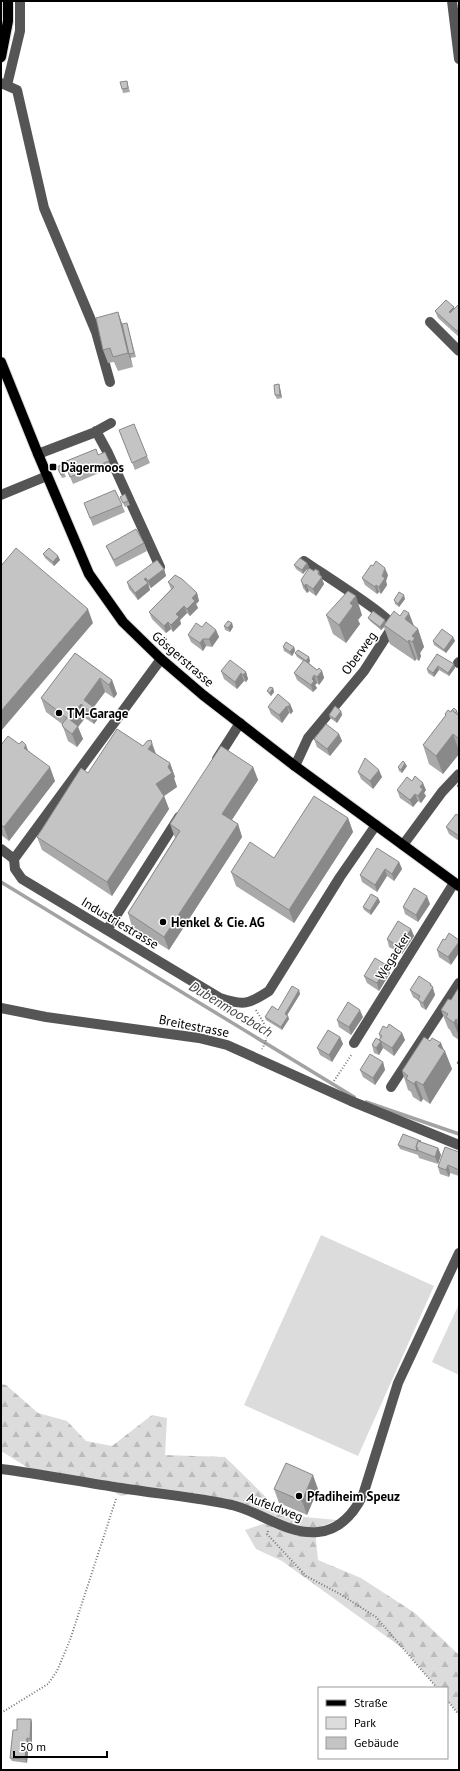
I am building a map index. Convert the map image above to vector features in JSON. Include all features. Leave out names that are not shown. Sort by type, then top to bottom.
[{"type":"main road","points":[[1,57],[5,46],[9,4]]},
{"type":"main road","name":"Gösgerstrasse","points":[[1,362],[89,574],[122,622],[161,659],[240,723],[295,766],[457,884]]},
{"type":"street","points":[[9,4],[21,1],[20,31],[4,84],[17,90],[44,208],[96,332],[110,382]]},
{"type":"street","points":[[452,1],[459,59]]},
{"type":"street","points":[[430,322],[459,351]]},
{"type":"street","points":[[38,454],[96,431],[111,423]]},
{"type":"street","points":[[96,431],[106,448],[160,568]]},
{"type":"street","points":[[1,495],[48,476]]},
{"type":"street","name":"Oberweg","points":[[295,766],[308,738],[364,671],[393,626],[392,623],[378,612],[304,561]]},
{"type":"street","points":[[1,849],[14,859],[161,659]]},
{"type":"street","points":[[212,766],[240,723]]},
{"type":"street","points":[[403,845],[442,792],[459,774]]},
{"type":"street","points":[[107,930],[183,811]]},
{"type":"street","points":[[252,1002],[269,991],[340,877],[376,825]]},
{"type":"street","name":"Industriestrasse","points":[[14,859],[15,869],[22,879],[220,998],[237,1004],[252,1002]]},
{"type":"street","name":"Wegacker","points":[[354,1043],[457,884]]},
{"type":"street","points":[[391,1087],[459,983]]},
{"type":"street","name":"Breitestrasse","points":[[1,1008],[46,1017],[198,1038],[227,1045],[351,1101],[459,1145]]},
{"type":"street","name":"Aufeldweg","points":[[1,1469],[120,1488],[211,1500],[235,1506],[272,1521],[307,1532],[320,1532],[332,1528],[345,1520],[356,1508],[363,1495],[398,1383],[459,1253]]},
{"type":"path","points":[[252,1002],[268,1032],[268,1039],[263,1048]]},
{"type":"path","points":[[334,1080],[354,1051],[354,1043]]},
{"type":"path","points":[[1,1713],[48,1684],[57,1671],[70,1640],[120,1488]]},
{"type":"path","points":[[272,1521],[267,1534],[283,1554],[306,1576],[340,1594],[376,1617],[436,1687]]},
{"type":"path","points":[[448,1701],[459,1715]]},
{"type":"green space","points":[[321,1235],[434,1286],[358,1456],[244,1405]]},
{"type":"green space","points":[[459,1304],[459,1375],[432,1362]]},
{"type":"green space","points":[[1,1384],[6,1385],[38,1413],[67,1421],[86,1441],[112,1446],[152,1415],[167,1418],[165,1455],[225,1457],[274,1505],[304,1517],[337,1520],[315,1529],[318,1560],[361,1578],[415,1613],[459,1655],[459,1715],[448,1701],[448,1687],[436,1687],[405,1650],[282,1561],[256,1549],[245,1530],[272,1521],[235,1506],[141,1491],[121,1496],[97,1483],[38,1474],[1,1451]]},
{"type":"building","points":[[127,81],[128,88],[122,89],[120,82]]},
{"type":"building","points":[[446,300],[454,307],[449,312],[450,313],[459,305],[459,329],[457,331],[435,311]]},
{"type":"building","points":[[118,312],[128,353],[113,357],[110,348],[103,350],[96,318]]},
{"type":"building","points":[[127,323],[134,353],[129,354],[122,324]]},
{"type":"building","points":[[279,384],[280,395],[275,395],[274,385]]},
{"type":"building","points":[[134,424],[147,456],[132,463],[119,430]]},
{"type":"building","points":[[96,449],[98,455],[105,452],[109,461],[70,477],[64,462]]},
{"type":"building","points":[[61,465],[65,473],[61,475],[57,467]]},
{"type":"building","points":[[115,490],[122,505],[90,518],[84,503]]},
{"type":"building","points":[[125,494],[128,501],[123,503],[120,497]]},
{"type":"building","points":[[136,529],[144,543],[114,560],[106,546]]},
{"type":"building","points":[[16,548],[88,609],[1,711],[1,566]]},
{"type":"building","points":[[49,548],[58,556],[53,562],[43,554]]},
{"type":"building","points":[[300,558],[307,563],[302,570],[294,565]]},
{"type":"building","points":[[157,560],[164,569],[148,581],[146,578],[144,579],[148,583],[135,593],[127,582]]},
{"type":"building","points":[[376,561],[385,568],[382,576],[385,578],[379,587],[376,585],[375,587],[362,578],[371,565],[373,566]]},
{"type":"building","points":[[309,568],[314,571],[315,569],[319,571],[318,574],[322,577],[313,589],[306,584],[304,586],[301,580]]},
{"type":"building","points":[[175,575],[182,579],[197,593],[192,598],[195,601],[187,609],[184,606],[176,614],[179,617],[171,625],[168,622],[164,626],[149,612],[174,587],[168,582]]},
{"type":"building","points":[[348,591],[356,596],[350,603],[353,606],[339,625],[326,615]]},
{"type":"building","points":[[399,592],[404,595],[398,604],[394,600]]},
{"type":"building","points":[[404,610],[409,613],[405,619],[418,629],[412,636],[415,638],[412,642],[409,640],[408,642],[384,625],[394,611],[400,616]]},
{"type":"building","points":[[373,611],[385,620],[380,627],[368,618]]},
{"type":"building","points":[[228,621],[232,623],[228,628],[224,626]]},
{"type":"building","points":[[206,622],[216,630],[209,639],[203,639],[200,643],[188,635],[196,623],[202,627]]},
{"type":"building","points":[[442,629],[453,637],[444,650],[433,641]]},
{"type":"building","points":[[286,642],[294,647],[290,652],[283,647]]},
{"type":"building","points":[[298,650],[309,657],[306,661],[295,653]]},
{"type":"building","points":[[75,653],[112,680],[109,685],[100,678],[84,700],[92,706],[89,711],[81,704],[69,719],[78,726],[72,734],[63,727],[62,724],[67,718],[41,698]]},
{"type":"building","points":[[437,654],[454,664],[448,673],[438,666],[433,673],[427,669]]},
{"type":"building","points":[[230,660],[246,672],[243,675],[241,673],[235,682],[221,671]]},
{"type":"building","points":[[304,660],[317,670],[319,668],[322,671],[317,677],[314,675],[312,679],[314,681],[311,685],[294,673]]},
{"type":"building","points":[[270,687],[273,688],[270,693],[267,691]]},
{"type":"building","points":[[278,694],[290,704],[279,715],[268,707]]},
{"type":"building","points":[[335,706],[341,711],[335,719],[329,715]]},
{"type":"building","points":[[454,708],[457,711],[455,713],[452,710]]},
{"type":"building","points":[[448,710],[451,712],[452,710],[459,716],[459,739],[453,734],[436,756],[423,745],[446,715],[445,714]]},
{"type":"building","points":[[326,724],[339,734],[327,749],[314,739]]},
{"type":"building","points":[[117,729],[143,746],[147,741],[151,740],[152,744],[148,749],[170,763],[168,767],[172,773],[156,784],[164,796],[107,882],[37,837],[81,768],[88,773]]},
{"type":"building","points":[[8,736],[19,744],[22,741],[26,745],[24,748],[50,767],[4,827],[1,825],[1,745]]},
{"type":"building","points":[[221,746],[253,767],[222,814],[238,824],[164,937],[128,913],[180,831],[170,824]]},
{"type":"building","points":[[365,758],[379,770],[370,781],[358,772]]},
{"type":"building","points":[[403,761],[405,763],[401,770],[398,767]]},
{"type":"building","points":[[415,776],[423,783],[420,787],[423,789],[418,796],[415,794],[410,800],[397,790],[407,777],[412,781]]},
{"type":"building","points":[[314,796],[348,818],[289,910],[231,872],[250,842],[274,858]]},
{"type":"building","points":[[456,814],[459,816],[459,836],[446,827]]},
{"type":"building","points":[[377,848],[399,862],[392,874],[385,869],[375,885],[360,875]]},
{"type":"building","points":[[414,888],[427,896],[416,915],[403,907]]},
{"type":"building","points":[[371,894],[378,898],[370,911],[363,907]]},
{"type":"building","points":[[398,921],[411,929],[399,947],[387,939]]},
{"type":"building","points":[[449,933],[459,940],[459,942],[448,957],[437,950],[443,939],[445,940]]},
{"type":"building","points":[[375,958],[388,966],[377,983],[364,976]]},
{"type":"building","points":[[419,976],[433,987],[423,1003],[418,1000],[420,996],[410,990]]},
{"type":"building","points":[[292,986],[299,990],[285,1014],[288,1016],[281,1027],[265,1017],[272,1006],[278,1010]]},
{"type":"building","points":[[459,987],[459,1021],[456,1019],[454,1023],[446,1017],[448,1014],[441,1010],[448,999],[451,1000]]},
{"type":"building","points":[[348,1002],[360,1010],[349,1027],[337,1020]]},
{"type":"building","points":[[389,1024],[402,1033],[392,1048],[379,1040],[382,1036],[379,1034],[383,1026],[387,1028]]},
{"type":"building","points":[[328,1030],[340,1037],[329,1055],[317,1048]]},
{"type":"building","points":[[424,1037],[430,1041],[432,1038],[441,1043],[438,1046],[445,1051],[423,1085],[416,1081],[414,1084],[406,1079],[408,1076],[402,1071]]},
{"type":"building","points":[[376,1038],[381,1041],[376,1048],[372,1045]]},
{"type":"building","points":[[370,1054],[383,1062],[373,1078],[360,1070]]},
{"type":"building","points":[[403,1134],[421,1141],[418,1141],[416,1147],[417,1151],[398,1145]]},
{"type":"building","points":[[418,1141],[438,1148],[435,1157],[417,1150],[418,1148],[416,1147]]},
{"type":"building","points":[[445,1147],[459,1152],[459,1170],[448,1165],[446,1170],[438,1167]]},
{"type":"building","points":[[286,1463],[313,1475],[302,1501],[274,1489]]},
{"type":"building","points":[[17,1719],[31,1719],[30,1739],[27,1738],[25,1759],[10,1758],[13,1730],[17,1730]]},
{"type":"waterway","name":"Dubenmoosbach","points":[[1,882],[354,1097]]},
{"type":"waterway","name":"Dubenmoosbach","points":[[366,1102],[459,1134]]},
{"type":"place","name":"Dägermoos","points":[[53,467]]},
{"type":"place","name":"TM-Garage","points":[[59,713]]},
{"type":"place","name":"Henkel & Cie. AG","points":[[163,922]]},
{"type":"place","name":"Pfadiheim Speuz","points":[[299,1496]]}]
